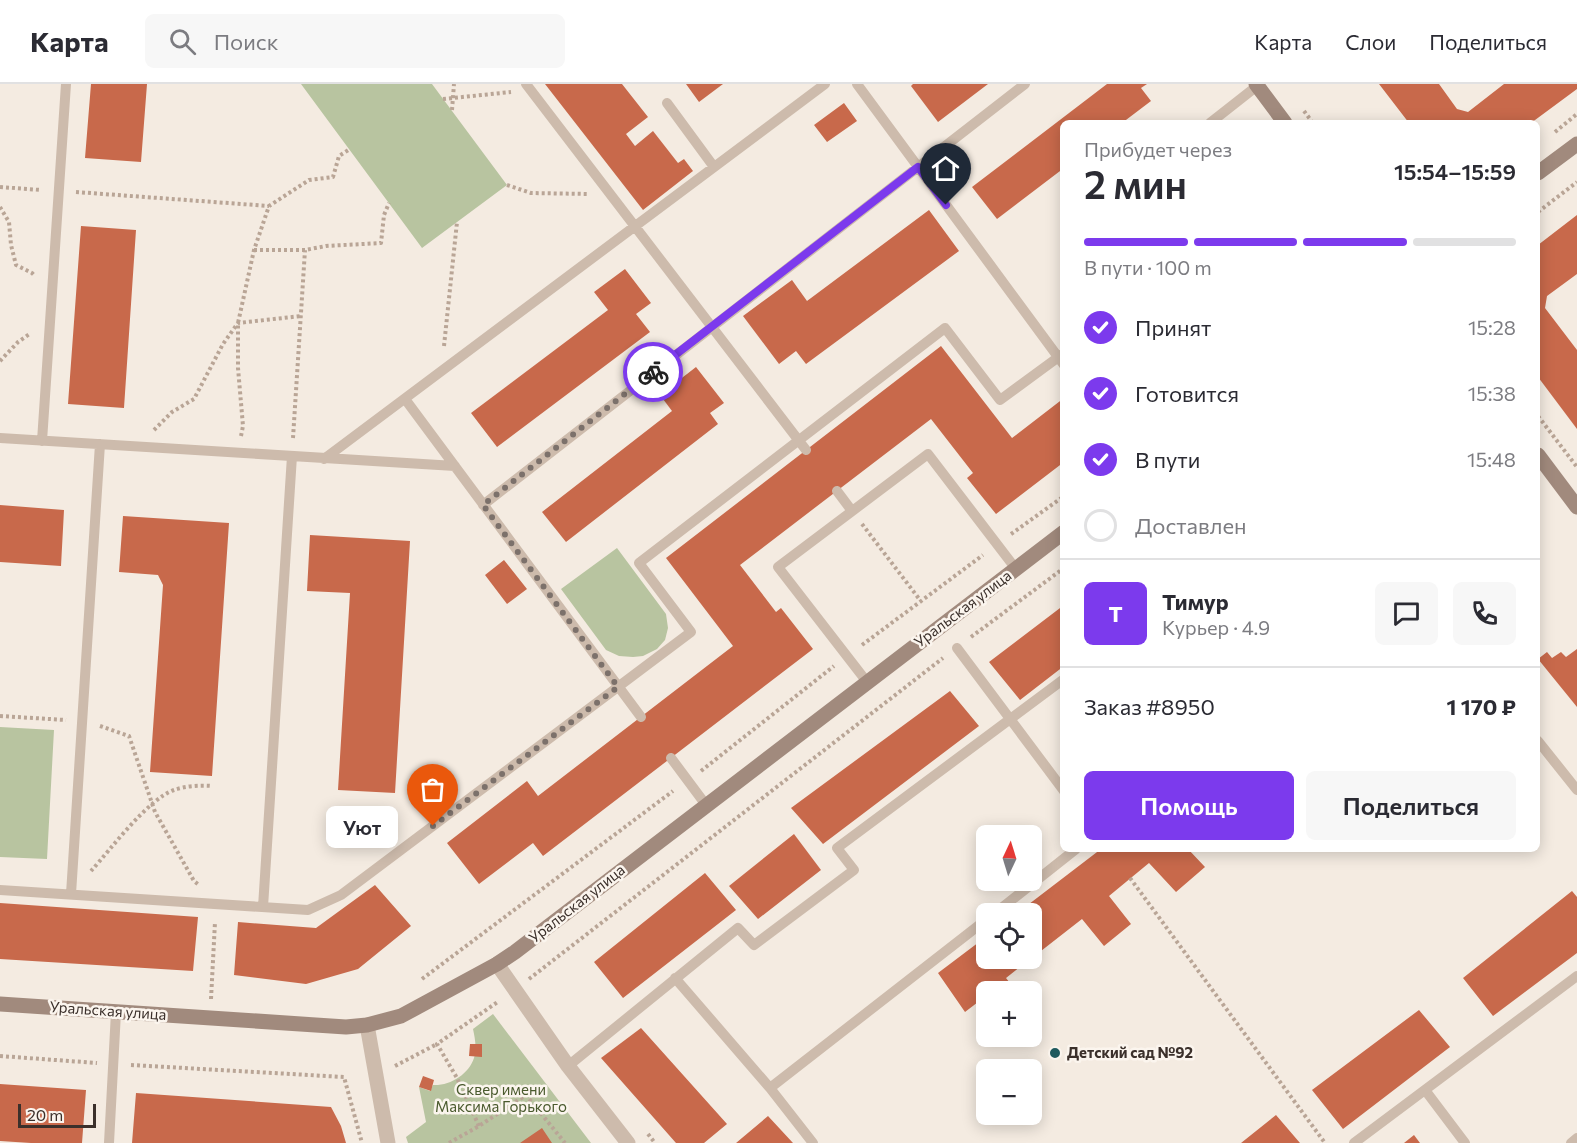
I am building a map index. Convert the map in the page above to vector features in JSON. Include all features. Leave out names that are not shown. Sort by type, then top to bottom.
[{"type":"street","points":[[1256,85],[1283,120]]},
{"type":"street","points":[[1540,172],[1577,144]]},
{"type":"street","points":[[1540,457],[1574,497]]},
{"type":"street","name":"Уральская улица","points":[[0,1004],[346,1027],[367,1025],[400,1016],[515,952],[1060,535]]},
{"type":"street","points":[[497,964],[568,1066],[628,1143]]},
{"type":"street","points":[[367,1025],[388,1143]]},
{"type":"lane","points":[[42,441],[66,84]]},
{"type":"lane","points":[[324,459],[825,84]]},
{"type":"lane","points":[[857,84],[1060,355]]},
{"type":"lane","points":[[483,505],[1025,84]]},
{"type":"lane","points":[[1214,120],[1256,85]]},
{"type":"lane","points":[[528,87],[806,450]]},
{"type":"lane","points":[[668,103],[714,167]]},
{"type":"lane","points":[[0,890],[308,910],[341,895],[691,632],[639,563],[945,328],[1000,400],[1060,359]]},
{"type":"lane","points":[[405,399],[640,717]]},
{"type":"lane","points":[[0,438],[455,466]]},
{"type":"lane","points":[[71,894],[100,444]]},
{"type":"lane","points":[[867,682],[778,567],[928,454],[1016,568]]},
{"type":"lane","points":[[263,907],[292,456]]},
{"type":"lane","points":[[837,491],[852,511]]},
{"type":"lane","points":[[957,648],[1060,786]]},
{"type":"lane","points":[[568,1066],[738,928],[754,945],[854,870],[837,848],[1060,682]]},
{"type":"lane","points":[[1540,744],[1577,790]]},
{"type":"lane","points":[[671,758],[706,805]]},
{"type":"lane","points":[[1008,903],[1072,852]]},
{"type":"lane","points":[[770,1088],[976,928]]},
{"type":"lane","points":[[1354,1143],[1577,975]]},
{"type":"lane","points":[[675,978],[770,1088],[813,1143]]},
{"type":"lane","points":[[109,1143],[116,1012]]},
{"type":"lane","points":[[1425,1090],[1465,1143]]},
{"type":"lane","points":[[1571,1143],[1577,1138]]},
{"type":"path","points":[[452,110],[454,84]]},
{"type":"path","points":[[443,99],[528,87]]},
{"type":"path","points":[[0,187],[269,206],[309,180],[333,177],[339,156],[350,149]]},
{"type":"path","points":[[1540,210],[1577,182]]},
{"type":"path","points":[[507,185],[531,193],[610,195]]},
{"type":"path","points":[[254,250],[305,250],[326,246],[381,243],[384,214],[389,203]]},
{"type":"path","points":[[239,453],[243,426],[238,368],[238,323],[254,250],[269,206]]},
{"type":"path","points":[[0,207],[9,222],[16,265],[32,273],[51,298]]},
{"type":"path","points":[[441,372],[457,222]]},
{"type":"path","points":[[292,456],[305,250]]},
{"type":"path","points":[[137,447],[172,412],[194,399],[223,344],[238,323],[301,316]]},
{"type":"path","points":[[0,360],[18,342],[50,320]]},
{"type":"path","points":[[1540,419],[1577,467]]},
{"type":"path","points":[[419,981],[687,781],[920,600],[1060,499]]},
{"type":"path","points":[[852,511],[920,600]]},
{"type":"path","points":[[532,976],[1060,571]]},
{"type":"path","points":[[0,716],[82,720],[129,736],[155,812],[195,881],[215,904],[211,999]]},
{"type":"path","points":[[71,894],[152,803],[174,790],[202,785],[212,786]]},
{"type":"path","points":[[1130,878],[1325,1143]]},
{"type":"path","points":[[389,1069],[437,1044],[502,999]]},
{"type":"path","points":[[437,1044],[457,1078],[479,1126]]},
{"type":"path","points":[[0,1056],[344,1077],[362,1143]]},
{"type":"path","points":[[448,1143],[526,1095],[565,1143]]},
{"type":"green space","points":[[301,84],[432,84],[507,185],[422,248]]},
{"type":"green space","points":[[617,548],[666,614],[668,628],[665,640],[657,649],[643,656],[619,656],[606,650],[561,589]]},
{"type":"green space","points":[[0,727],[54,730],[47,859],[0,857]]},
{"type":"green space","name":"Сквер имени Максима Горького","points":[[493,1014],[591,1143],[408,1143],[406,1137],[426,1122],[419,1087],[430,1091],[433,1085],[452,1081],[463,1074],[472,1064],[475,1055],[473,1029]]},
{"type":"building","points":[[91,84],[147,84],[141,162],[85,158]]},
{"type":"building","points":[[545,84],[622,84],[648,117],[626,134],[635,146],[653,131],[678,163],[684,159],[693,171],[643,210]]},
{"type":"building","points":[[686,84],[723,84],[699,102]]},
{"type":"building","points":[[913,84],[988,84],[938,122],[911,86]]},
{"type":"building","points":[[1107,84],[1147,84],[1141,88],[1151,101],[1126,120],[1060,120],[1060,171],[997,219],[972,187]]},
{"type":"building","points":[[1379,84],[1439,84],[1457,109],[1468,112],[1504,84],[1577,84],[1577,89],[1535,120],[1407,120]]},
{"type":"building","points":[[844,103],[857,121],[827,142],[814,125]]},
{"type":"building","points":[[929,210],[959,251],[806,364],[796,351],[779,364],[743,316],[792,280],[807,301]]},
{"type":"building","points":[[1577,215],[1577,274],[1547,296],[1545,308],[1577,350],[1577,429],[1540,380],[1540,243]]},
{"type":"building","points":[[81,226],[136,230],[124,408],[68,404]]},
{"type":"building","points":[[625,269],[651,303],[636,314],[650,332],[497,447],[471,413],[608,310],[594,292]]},
{"type":"building","points":[[941,346],[1012,438],[1060,401],[1060,465],[996,514],[967,478],[973,473],[931,419],[740,565],[776,612],[781,608],[813,649],[543,856],[533,843],[479,884],[447,843],[527,781],[538,796],[733,646],[666,558]]},
{"type":"building","points":[[696,367],[724,403],[710,413],[718,424],[566,542],[542,512],[672,411],[660,395]]},
{"type":"building","points":[[0,505],[64,510],[61,566],[0,562]]},
{"type":"building","points":[[123,516],[229,523],[212,776],[150,772],[163,585],[158,575],[119,572]]},
{"type":"building","points":[[310,535],[410,541],[395,793],[338,790],[350,593],[307,591]]},
{"type":"building","points":[[504,560],[527,589],[507,604],[485,575]]},
{"type":"building","points":[[1060,608],[1060,669],[1020,700],[989,662]]},
{"type":"building","points":[[1577,649],[1577,707],[1540,661],[1540,657],[1547,652],[1552,658],[1561,652],[1566,657]]},
{"type":"building","points":[[950,691],[979,726],[823,844],[791,808]]},
{"type":"building","points":[[794,834],[821,870],[758,919],[729,886]]},
{"type":"building","points":[[1097,852],[1191,852],[1205,867],[1176,892],[1149,863],[1109,896],[1131,924],[1104,946],[1082,919],[1042,950],[1042,903],[1030,903]]},
{"type":"building","points":[[705,873],[736,910],[623,998],[594,962]]},
{"type":"building","points":[[375,885],[411,926],[358,969],[306,984],[234,975],[238,922],[316,928]]},
{"type":"building","points":[[1572,891],[1577,897],[1577,953],[1493,1016],[1463,978]]},
{"type":"building","points":[[0,903],[198,917],[193,971],[0,959]]},
{"type":"building","points":[[976,944],[976,969],[1017,969],[1006,978],[1008,981],[976,981],[976,1004],[965,1012],[938,973]]},
{"type":"building","points":[[1419,1010],[1450,1047],[1343,1129],[1312,1090]]},
{"type":"building","points":[[641,1028],[727,1124],[704,1143],[676,1143],[601,1058]]},
{"type":"building","points":[[470,1044],[482,1044],[482,1057],[469,1056]]},
{"type":"building","points":[[423,1076],[434,1080],[431,1091],[419,1087]]},
{"type":"building","points":[[0,1084],[86,1090],[82,1143],[0,1141]]},
{"type":"building","points":[[136,1093],[331,1107],[341,1126],[346,1143],[132,1143]]},
{"type":"building","points":[[1276,1115],[1300,1143],[1241,1143]]},
{"type":"building","points":[[768,1116],[793,1143],[736,1143]]},
{"type":"building","points":[[542,1128],[552,1143],[520,1143]]},
{"type":"building","points":[[1414,1135],[1420,1143],[1404,1143]]},
{"type":"way so far","points":[[433,826],[618,687],[483,505],[653,372]]},
{"type":"place","name":"Уют","points":[[433,826]]},
{"type":"place","name":"Детский сад №92","points":[[1055,1053]]},
{"type":"route","points":[[653,372],[918,167],[946,205]]}]
